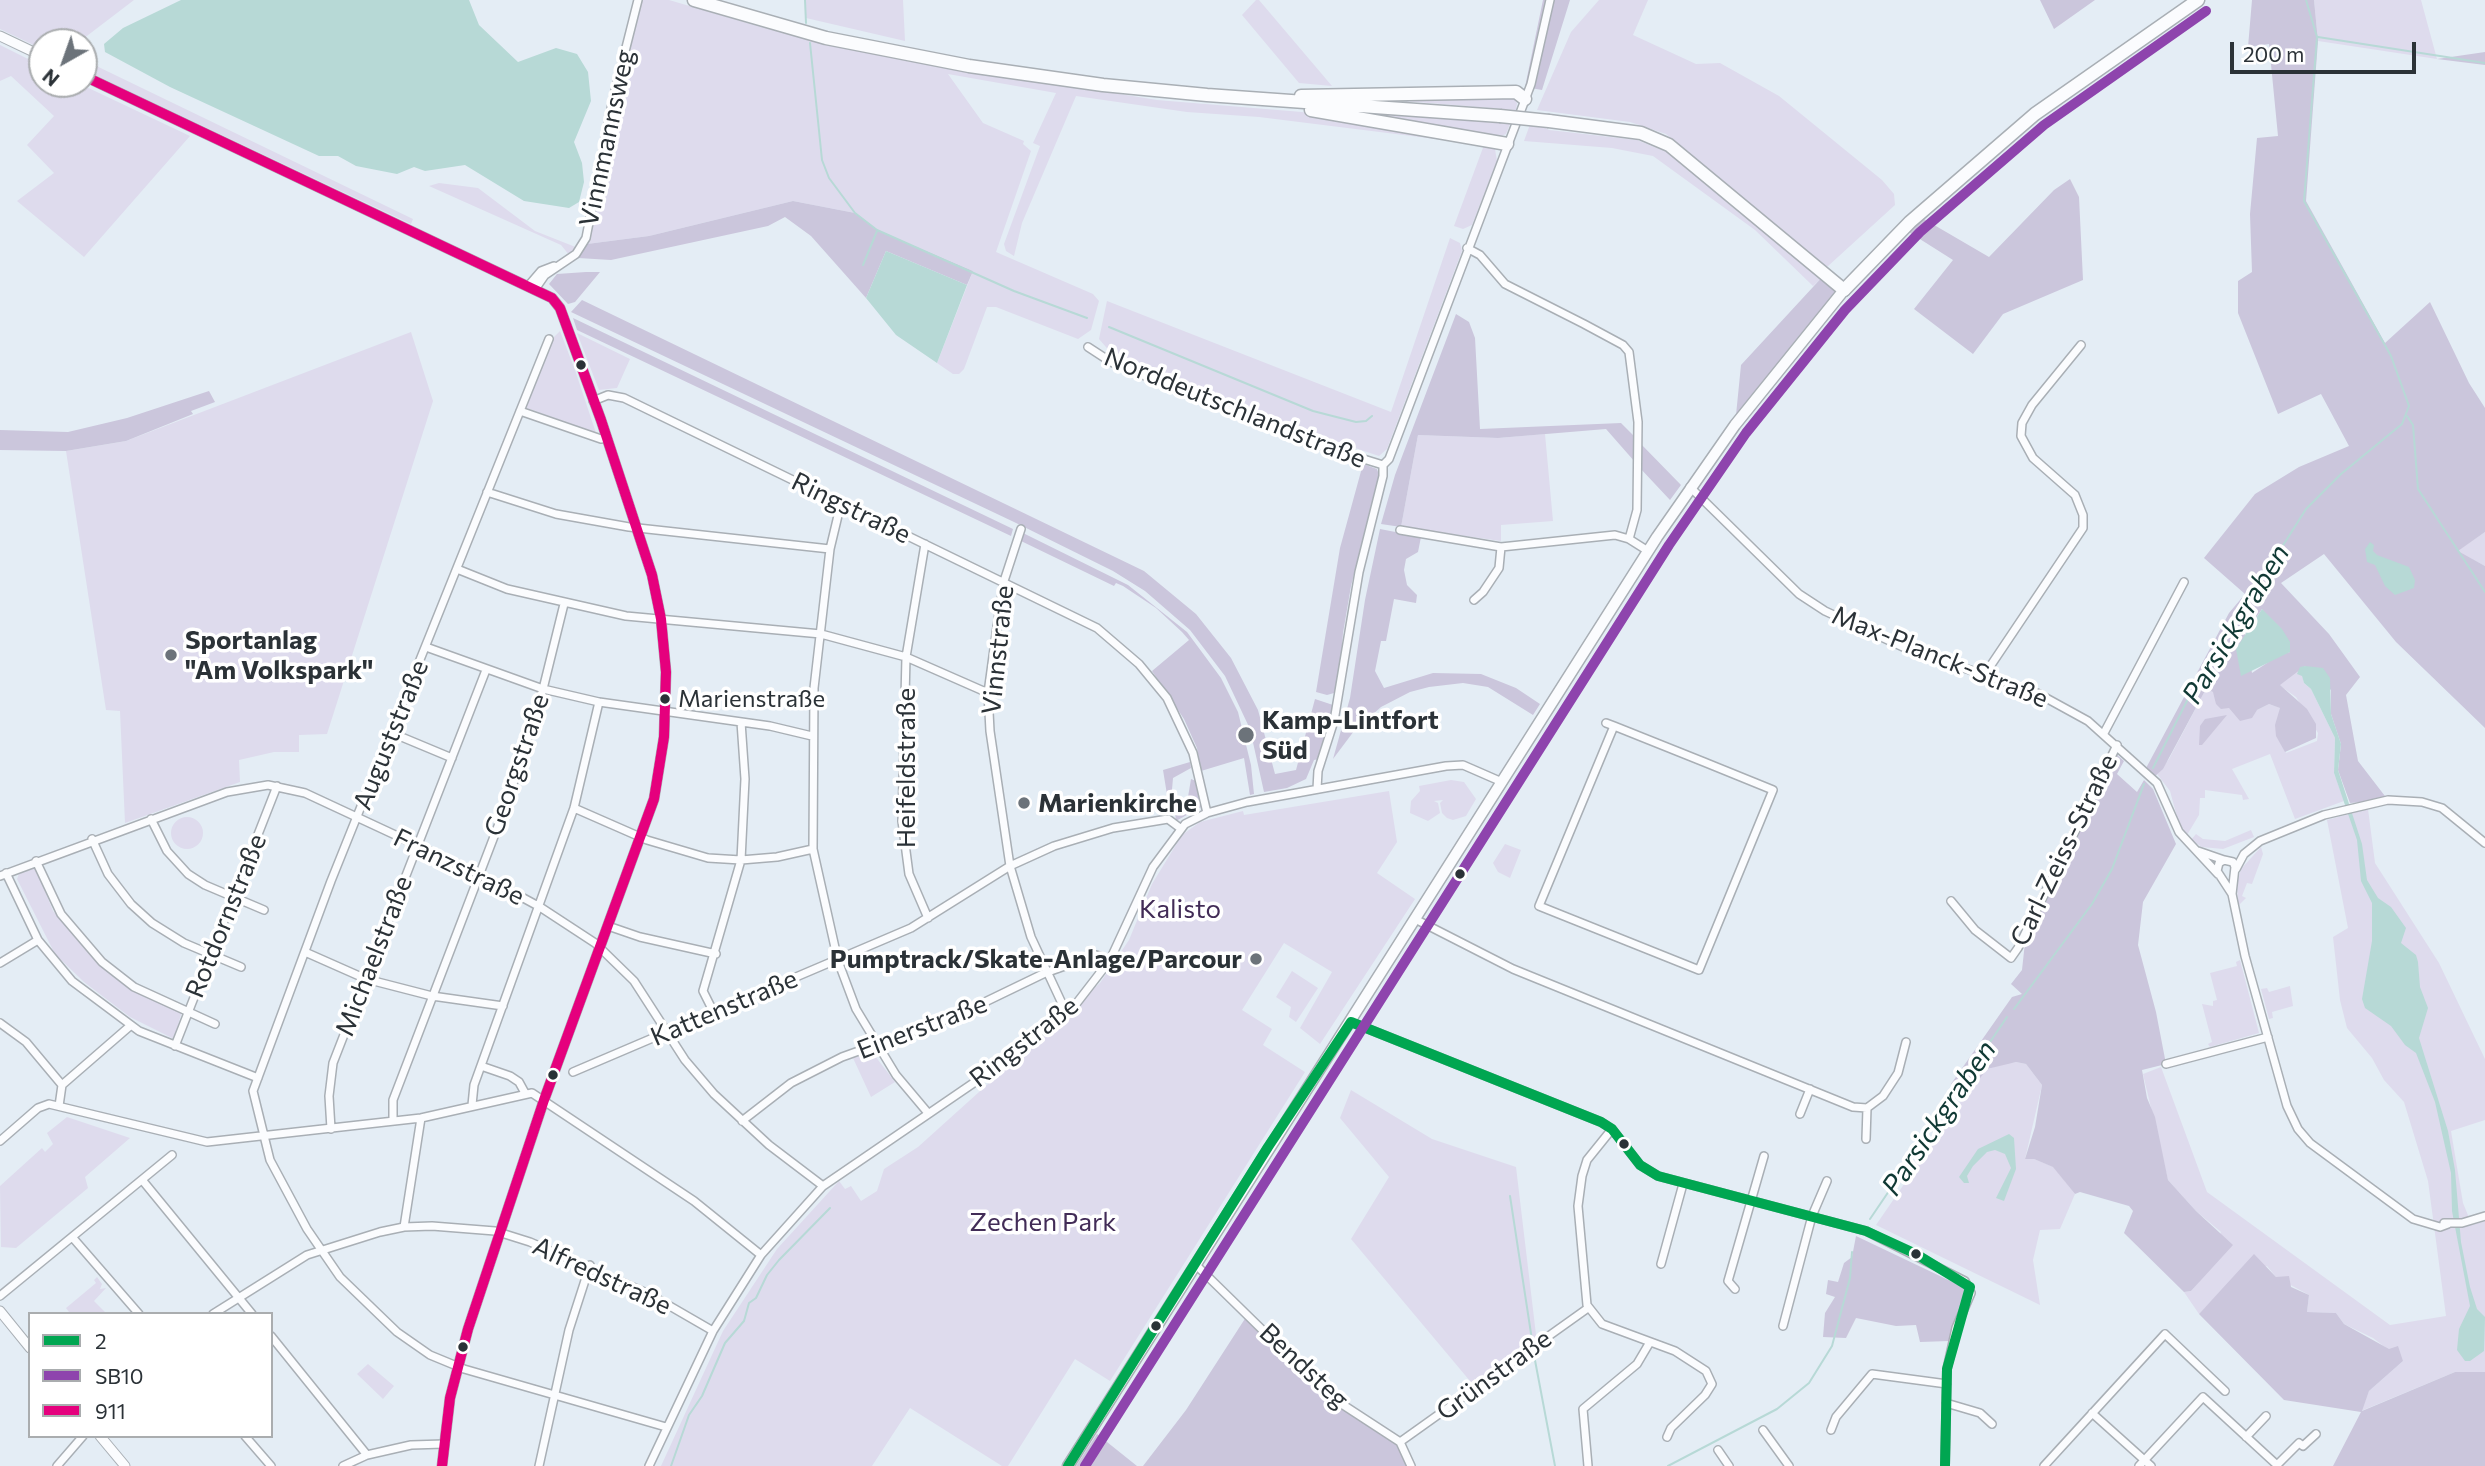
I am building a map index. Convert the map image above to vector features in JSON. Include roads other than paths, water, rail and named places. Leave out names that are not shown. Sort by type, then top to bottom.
[{"type":"main road","points":[[694,0],[826,38],[969,66],[1103,85],[1273,101],[1500,116],[1642,133],[1669,145],[1844,290]]},
{"type":"main road","points":[[1068,1466],[1648,551],[1690,487],[1783,363],[1844,290],[1910,222],[2035,114],[2198,0]]},
{"type":"main road","points":[[1273,101],[1319,94],[1447,92],[1516,92],[1525,99]]},
{"type":"main road","points":[[1273,101],[1507,144]]},
{"type":"street","name":"Vinnmannsweg","points":[[533,287],[541,271],[576,254],[586,238],[611,108],[638,0]]},
{"type":"street","name":"Norddeutschlandstraße","points":[[1317,789],[1316,777],[1334,721],[1359,572],[1383,476],[1383,465],[1391,451],[1536,69],[1550,0]]},
{"type":"street","points":[[0,36],[28,49]]},
{"type":"street","points":[[98,83],[552,298],[561,310],[638,527],[661,619],[666,713],[660,768],[642,838],[544,1100],[458,1365],[442,1466]]},
{"type":"street","points":[[1467,248],[1479,255],[1505,284],[1594,329],[1623,345],[1629,352],[1638,422],[1637,510],[1629,539]]},
{"type":"street","name":"Auguststraße","points":[[549,338],[358,817],[253,1091],[270,1160],[340,1277],[380,1318],[430,1355],[666,1427]]},
{"type":"street","points":[[1985,674],[2082,528],[2083,515],[2075,495],[2033,458],[2021,436],[2022,423],[2032,404],[2081,345]]},
{"type":"street","name":"Norddeutschlandstraße","points":[[1088,347],[1111,362],[1305,440],[1383,465]]},
{"type":"street","name":"Ringstraße","points":[[593,401],[608,395],[624,398],[1097,628],[1149,674],[1183,727],[1196,761],[1207,813],[1180,828],[1153,867],[1111,960],[1091,987],[1066,1012],[823,1186],[761,1255],[713,1331],[649,1466]]},
{"type":"street","points":[[520,411],[601,439],[606,438]]},
{"type":"street","name":"Max-Planck-Straße","points":[[1690,487],[1799,594],[1825,611],[1903,647],[1985,674],[2071,710],[2104,733],[2164,792],[2179,832],[2219,875],[2232,894]]},
{"type":"street","points":[[487,492],[556,514],[638,527],[831,549]]},
{"type":"street","points":[[841,503],[831,549],[812,736],[813,849],[838,961],[856,1009],[896,1075],[928,1113]]},
{"type":"street","name":"Vinnstraße","points":[[1021,529],[1004,581],[988,693],[996,783],[1010,866],[1045,973],[1066,1012]]},
{"type":"street","points":[[1400,530],[1501,547],[1606,535],[1629,539],[1648,551]]},
{"type":"street","name":"Heifeldstraße","points":[[925,544],[906,657],[902,821],[909,874],[928,918]]},
{"type":"street","points":[[1474,600],[1483,592],[1499,568],[1501,547]]},
{"type":"street","points":[[457,569],[507,589],[626,616],[821,634],[906,657],[988,693]]},
{"type":"street","points":[[2104,733],[2184,582]]},
{"type":"street","name":"Georgstraße","points":[[393,1121],[393,1100],[508,800],[544,689],[564,604]]},
{"type":"street","points":[[426,647],[544,689],[598,702],[741,722],[812,736]]},
{"type":"street","name":"Michaelstraße","points":[[331,1129],[329,1096],[333,1063],[486,670]]},
{"type":"street","points":[[472,1105],[471,1093],[574,808],[598,702]]},
{"type":"street","points":[[714,1013],[703,991],[716,954],[741,860],[745,779],[741,722]]},
{"type":"street","points":[[1610,725],[1773,790],[1699,970],[1539,906],[1610,725]]},
{"type":"street","points":[[392,733],[452,758]]},
{"type":"street","name":"Carl-Zeiss-Straße","points":[[1951,901],[1975,930],[2011,958],[2117,745]]},
{"type":"street","points":[[1207,813],[1317,789],[1446,766],[1463,765],[1502,782]]},
{"type":"street","name":"Franzstraße","points":[[3,874],[92,839],[227,792],[277,786],[305,793],[479,874],[540,907],[601,948],[634,981],[693,1070],[742,1121],[823,1186]]},
{"type":"street","name":"Rotdornstraße","points":[[175,1046],[277,786]]},
{"type":"street","points":[[2244,854],[2228,879],[2219,875],[2217,866],[2225,860],[2244,854],[2260,841],[2349,808],[2388,800],[2422,802],[2452,814],[2485,843]]},
{"type":"street","points":[[574,808],[642,838],[703,856],[741,860],[777,857],[813,849]]},
{"type":"street","name":"Kattenstraße","points":[[573,1072],[838,961],[928,918],[1010,866],[1054,846],[1113,828],[1168,819],[1180,828]]},
{"type":"street","points":[[151,820],[167,851],[182,869],[205,885],[264,909]]},
{"type":"street","points":[[92,839],[108,874],[131,904],[161,930],[242,967]]},
{"type":"street","points":[[2189,845],[2204,854],[2233,862],[2232,894],[2268,1037],[2292,1118],[2311,1143],[2413,1219],[2440,1227],[2485,1216]]},
{"type":"street","points":[[36,861],[61,914],[94,955],[134,987],[215,1024]]},
{"type":"street","points":[[3,874],[38,940],[65,975],[130,1026],[258,1079]]},
{"type":"street","points":[[1415,919],[1513,969],[1853,1107],[1867,1108],[1883,1096],[1898,1073],[1906,1042]]},
{"type":"street","points":[[608,926],[716,954]]},
{"type":"street","points":[[0,963],[38,940]]},
{"type":"street","points":[[305,952],[366,979],[432,996],[503,1006]]},
{"type":"street","name":"Einerstraße","points":[[742,1121],[768,1099],[816,1069],[988,1003],[1045,973],[1096,955],[1111,960]]},
{"type":"street","points":[[1351,1022],[1596,1120],[1612,1129],[1640,1165],[1658,1176],[1874,1234],[1965,1281],[1970,1287],[1950,1352],[1945,1466]]},
{"type":"street","points":[[0,1023],[26,1042],[62,1085]]},
{"type":"street","points":[[59,1106],[62,1085],[130,1026]]},
{"type":"street","points":[[2166,1064],[2268,1037]]},
{"type":"street","points":[[481,1066],[510,1076],[519,1082],[525,1093]]},
{"type":"street","points":[[1800,1114],[1810,1089]]},
{"type":"street","points":[[0,1141],[38,1108],[50,1104],[207,1142],[421,1118],[525,1093],[540,1096],[694,1201],[761,1255]]},
{"type":"street","points":[[1866,1139],[1867,1108]]},
{"type":"street","points":[[404,1227],[421,1118]]},
{"type":"street","points":[[1612,1129],[1587,1160],[1580,1186],[1578,1206],[1588,1308],[1602,1324],[1693,1361],[1706,1371],[1712,1384],[1706,1395],[1671,1429],[1667,1437]]},
{"type":"street","points":[[0,1296],[143,1181],[172,1154]]},
{"type":"street","points":[[1735,1289],[1728,1282],[1764,1156]]},
{"type":"street","points":[[143,1181],[250,1312]]},
{"type":"street","points":[[1783,1326],[1812,1216],[1827,1181]]},
{"type":"street","points":[[1661,1264],[1683,1184]]},
{"type":"street","name":"Alfredstraße","points":[[216,1312],[237,1296],[322,1250],[404,1227],[501,1233],[590,1265],[649,1294],[713,1331]]},
{"type":"street","points":[[73,1238],[137,1312]]},
{"type":"street","name":"Bendsteg","points":[[1195,1264],[1331,1397],[1400,1442]]},
{"type":"street","points":[[539,1466],[569,1330],[590,1265]]},
{"type":"street","name":"Grünstraße","points":[[1400,1442],[1588,1308]]},
{"type":"street","points":[[0,1311],[28,1346]]},
{"type":"street","points":[[2045,1466],[2165,1334],[2225,1391]]},
{"type":"street","points":[[273,1338],[367,1455]]},
{"type":"street","points":[[1588,1466],[1583,1409],[1637,1364],[1650,1342]]},
{"type":"street","points":[[1831,1430],[1836,1416],[1872,1374],[1947,1384]]},
{"type":"street","points":[[2092,1413],[2145,1464],[2203,1397],[2277,1465],[2300,1443],[2303,1446],[2316,1434]]},
{"type":"street","points":[[1947,1403],[1980,1413],[1992,1423]]},
{"type":"street","points":[[2246,1437],[2266,1416]]},
{"type":"street","points":[[1763,1430],[1789,1466]]},
{"type":"street","points":[[57,1466],[81,1438]]},
{"type":"street","points":[[102,1438],[125,1466]]},
{"type":"street","points":[[247,1438],[271,1466]]},
{"type":"street","points":[[1400,1442],[1412,1466]]},
{"type":"street","points":[[343,1466],[367,1455],[411,1445],[444,1444]]},
{"type":"street","points":[[1718,1450],[1729,1466]]},
{"type":"waterway","points":[[805,0],[806,23]]},
{"type":"waterway","points":[[2153,768],[2196,683],[2306,509],[2341,474],[2402,424],[2409,406],[2391,356],[2304,201],[2317,37],[2306,0]]},
{"type":"waterway","points":[[2318,37],[2485,63]]},
{"type":"waterway","points":[[810,43],[822,160],[829,178],[855,213],[877,230],[1014,291],[1087,318]]},
{"type":"waterway","points":[[863,265],[877,231]]},
{"type":"waterway","points":[[1109,327],[1313,411],[1356,422],[1366,421],[1372,416]]},
{"type":"waterway","points":[[2407,416],[2413,425],[2418,489],[2485,592]]},
{"type":"waterway","name":"Parsickgraben","points":[[2014,1009],[2092,904],[2112,869],[2144,784]]},
{"type":"waterway","name":"Parsickgraben","points":[[1870,1219],[2007,1017]]},
{"type":"waterway","points":[[1510,1196],[1532,1340]]},
{"type":"waterway","points":[[671,1466],[689,1415],[702,1396],[725,1343],[744,1321],[749,1303],[756,1298],[767,1275],[779,1260],[830,1208]]},
{"type":"waterway","name":"Parsickgraben","points":[[1668,1466],[1777,1409],[1809,1383],[1832,1346],[1850,1278],[1852,1252]]},
{"type":"waterway","points":[[1534,1355],[1555,1466]]},
{"type":"place","name":"Sportanlag \"Am Volkspark\"","points":[[171,655]]},
{"type":"place","name":"Marienstraße","points":[[665,699]]},
{"type":"place","name":"Kamp-Lintfort Süd","points":[[1246,735]]},
{"type":"place","name":"Marienkirche","points":[[1024,803]]},
{"type":"place","name":"Pumptrack/Skate-Anlage/Parcour","points":[[1256,959]]},
{"type":"park label","name":"Kalisto","points":[[1180,909]]},
{"type":"park label","name":"Zechen Park","points":[[1043,1222]]}]
